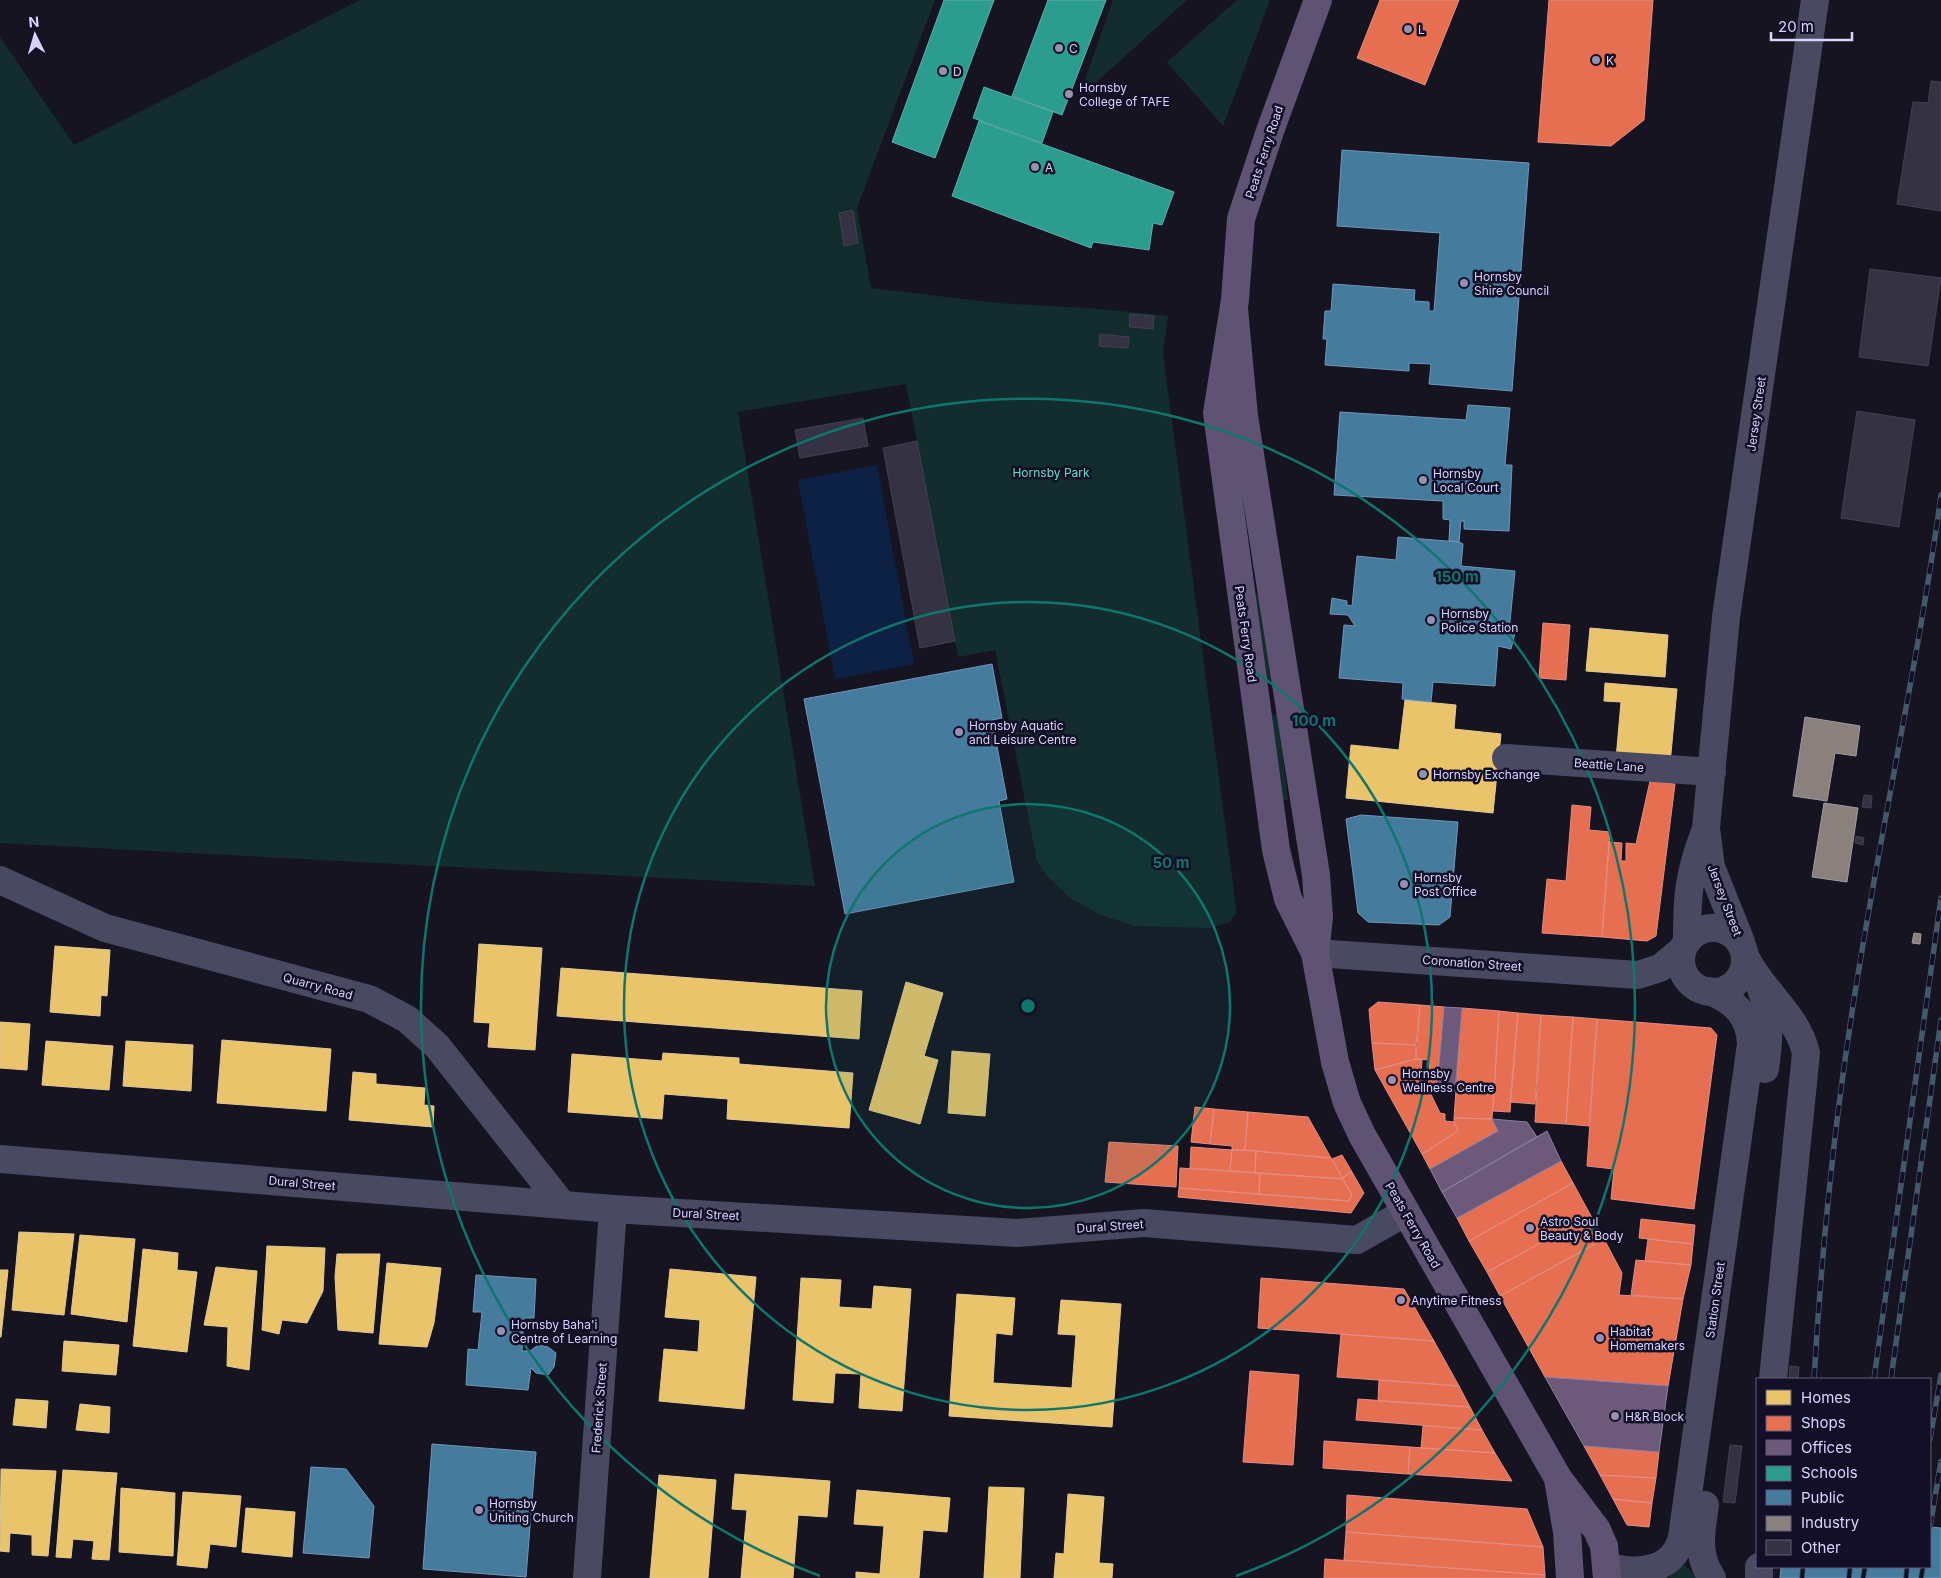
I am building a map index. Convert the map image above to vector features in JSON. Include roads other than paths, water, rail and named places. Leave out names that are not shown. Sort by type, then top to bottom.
[{"type":"main road","name":"Peats Ferry Road","points":[[1318,0],[1270,131],[1242,219],[1234,309],[1244,416],[1316,875],[1319,917],[1315,953],[1342,1087],[1362,1135],[1558,1478],[1597,1530],[1604,1546],[1600,1574]]},
{"type":"main road","name":"Peats Ferry Road","points":[[1558,1478],[1567,1532],[1570,1578]]},
{"type":"street","name":"Jersey Street","points":[[1748,959],[1711,867],[1706,828],[1726,617],[1815,0]]},
{"type":"street","name":"Beattie Lane","points":[[1506,758],[1712,772]]},
{"type":"street","name":"Jersey Street","points":[[1685,946],[1688,887],[1692,867],[1706,828]]},
{"type":"street","name":"Quarry Road","points":[[0,880],[68,913],[105,928],[369,999],[407,1019],[437,1046],[561,1203]]},
{"type":"street","points":[[1748,959],[1736,983],[1724,990],[1705,990],[1694,986],[1684,973],[1682,966],[1685,946],[1700,930],[1718,928],[1734,936],[1794,1024],[1806,1053],[1773,1378]]},
{"type":"street","name":"Coronation Street","points":[[1628,974],[1652,971],[1669,962],[1685,946]]},
{"type":"street","name":"Coronation Street","points":[[1315,953],[1628,974],[1675,981],[1705,990]]},
{"type":"street","name":"Station Street","points":[[1712,1578],[1703,1562],[1700,1539],[1768,1046],[1768,1007],[1748,959]]},
{"type":"street","name":"Station Street","points":[[1600,1574],[1650,1569],[1674,1555],[1682,1537],[1751,1044],[1748,1024],[1737,1007],[1729,1000],[1705,990]]},
{"type":"street","name":"Dural Street","points":[[0,1159],[561,1203],[614,1209],[1017,1232],[1144,1223],[1357,1240],[1406,1212]]},
{"type":"street","name":"Frederick Street","points":[[587,1578],[614,1209]]},
{"type":"water","points":[[877,465],[914,664],[835,679],[798,480]]},
{"type":"railway","points":[[1814,1378],[1828,1202],[1844,1070],[1860,959],[1920,628],[1941,495]]},
{"type":"railway","points":[[1874,1378],[1941,898]]},
{"type":"railway","points":[[1891,1378],[1941,1020]]},
{"type":"railway","points":[[1931,1433],[1941,1375]]},
{"type":"railway","points":[[1931,1521],[1941,1461]]},
{"type":"railway","points":[[1802,1578],[1803,1568]]},
{"type":"railway","points":[[1849,1578],[1850,1568]]},
{"type":"railway","points":[[1863,1578],[1865,1568]]},
{"type":"railway","points":[[1906,1578],[1907,1568]]},
{"type":"railway","points":[[1921,1578],[1923,1568]]},
{"type":"place","name":"L","points":[[1408,29]]},
{"type":"place","name":"C","points":[[1059,48]]},
{"type":"place","name":"K","points":[[1596,60]]},
{"type":"place","name":"D","points":[[943,71]]},
{"type":"place","name":"Hornsby College of TAFE","points":[[1069,94]]},
{"type":"place","name":"A","points":[[1035,167]]},
{"type":"place","name":"Hornsby Shire Council","points":[[1464,283]]},
{"type":"place","name":"Hornsby Local Court","points":[[1423,480]]},
{"type":"place","name":"Hornsby Police Station","points":[[1431,620]]},
{"type":"place","name":"Hornsby Aquatic and Leisure Centre","points":[[959,732]]},
{"type":"place","name":"Hornsby Exchange","points":[[1423,774]]},
{"type":"place","name":"Hornsby Post Office","points":[[1404,884]]},
{"type":"place","name":"Hornsby Wellness Centre","points":[[1392,1080]]},
{"type":"place","name":"Astro Soul Beauty & Body","points":[[1530,1228]]},
{"type":"place","name":"Anytime Fitness","points":[[1401,1300]]},
{"type":"place","name":"Hornsby Baha'i Centre of Learning","points":[[501,1331]]},
{"type":"place","name":"Habitat Homemakers","points":[[1600,1338]]},
{"type":"place","name":"H&R Block","points":[[1615,1416]]},
{"type":"place","name":"Hornsby Uniting Church","points":[[479,1510]]},
{"type":"park label","name":"Hornsby Park","points":[[1051,472]]}]
